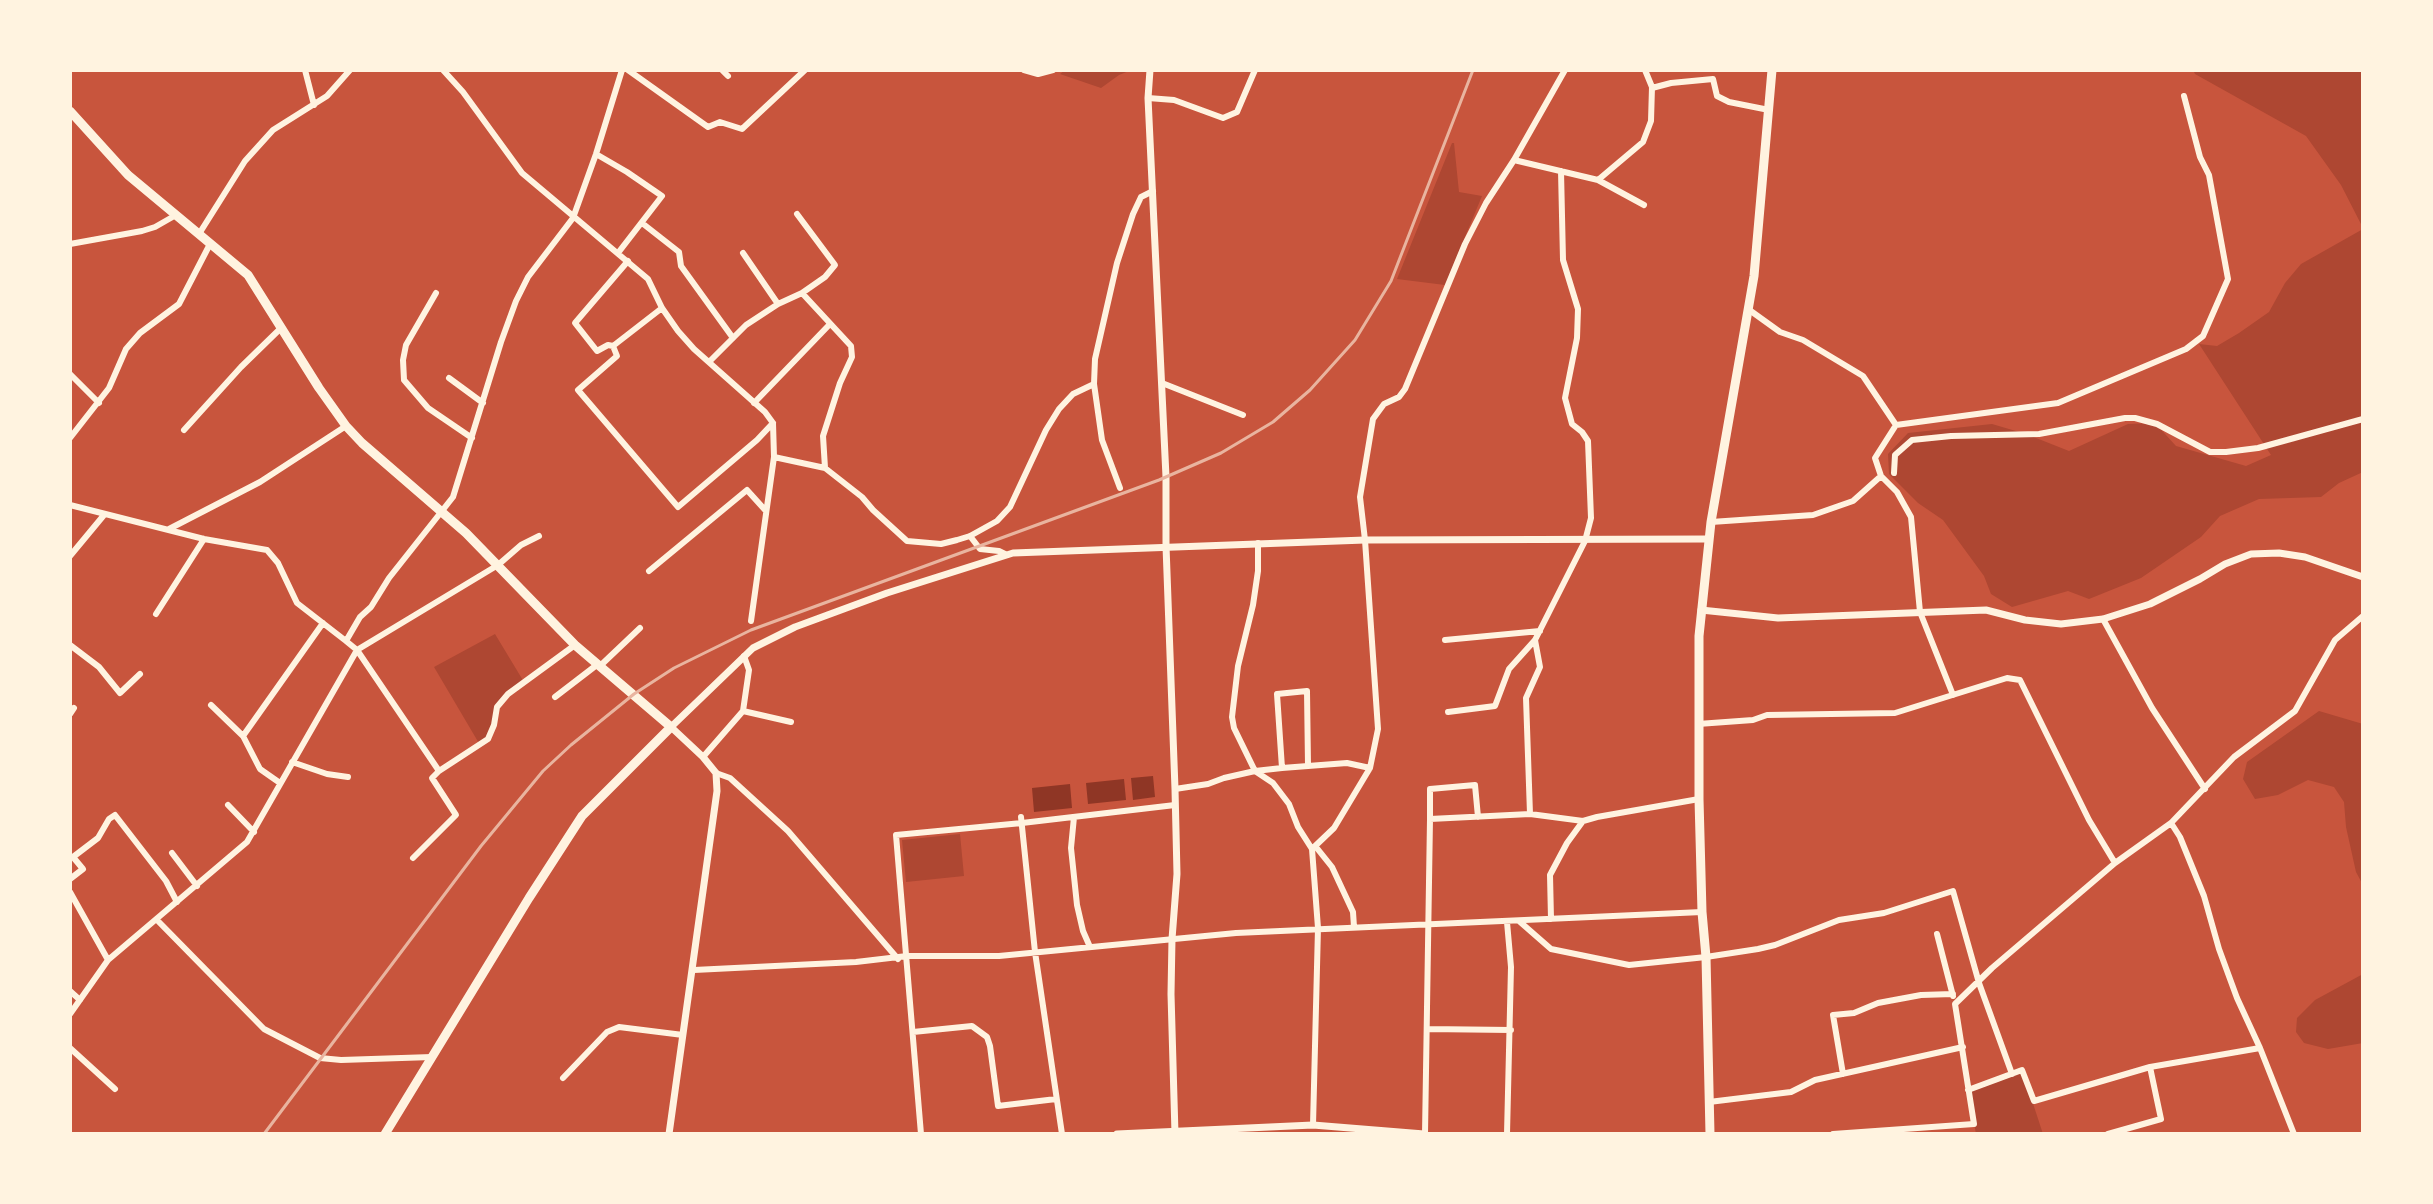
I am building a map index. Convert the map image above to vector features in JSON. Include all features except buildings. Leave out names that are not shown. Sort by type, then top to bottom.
[{"type":"main road","points":[[1710,1134],[1699,799],[1699,636],[1708,539],[1754,276],[1772,70]]},
{"type":"main road","points":[[70,111],[128,175],[248,275],[346,426],[362,443],[498,565],[575,645],[671,727],[582,816],[385,1134]]},
{"type":"street","points":[[305,70],[314,105]]},
{"type":"street","points":[[199,234],[245,161],[273,130],[327,96],[350,70]]},
{"type":"street","points":[[443,70],[463,92],[522,173],[648,279],[678,331],[773,423],[774,457],[751,621]]},
{"type":"street","points":[[346,641],[360,617],[371,607],[389,578],[453,497],[516,301],[528,277],[573,218],[622,70]]},
{"type":"street","points":[[628,70],[708,127],[720,122],[742,129],[805,70]]},
{"type":"street","points":[[722,70],[728,76]]},
{"type":"street","points":[[1024,70],[1038,74],[1053,70]]},
{"type":"street","points":[[1150,70],[1148,98],[1162,383],[1177,874],[1172,939],[1175,1133]]},
{"type":"street","points":[[1148,98],[1174,100],[1223,118],[1237,112],[1255,70]]},
{"type":"street","points":[[1313,1125],[1318,928],[1314,848],[1334,828],[1370,768],[1378,729],[1360,497],[1373,419],[1384,404],[1399,397],[1405,389],[1465,244],[1565,70]]},
{"type":"street","points":[[1598,180],[1643,142],[1651,121],[1652,88],[1645,70]]},
{"type":"street","points":[[1652,88],[1713,79],[1717,96],[1729,102],[1769,110]]},
{"type":"street","points":[[1953,695],[1920,612],[1911,517],[1897,492],[1881,476],[1875,458],[1896,425],[2058,403],[2186,349],[2203,336],[2228,279],[2209,175],[2200,157],[2184,96]]},
{"type":"street","points":[[596,154],[662,196],[618,253]]},
{"type":"street","points":[[1514,160],[1598,180],[1644,205]]},
{"type":"street","points":[[1448,712],[1495,706],[1509,669],[1540,631],[1585,541],[1591,518],[1588,441],[1572,424],[1565,398],[1577,338],[1578,309],[1563,260],[1561,171]]},
{"type":"street","points":[[1120,488],[1102,440],[1094,384],[1095,359],[1117,263],[1141,197],[1153,191]]},
{"type":"street","points":[[709,362],[746,325],[802,293],[825,277],[835,265],[797,214]]},
{"type":"street","points":[[70,244],[142,231],[176,215]]},
{"type":"street","points":[[642,223],[679,252],[681,266],[733,338]]},
{"type":"street","points":[[70,438],[109,388],[126,349],[140,333],[179,304],[210,244]]},
{"type":"street","points":[[743,253],[778,304]]},
{"type":"street","points":[[628,261],[575,323],[597,351],[608,345],[613,346],[662,308]]},
{"type":"street","points":[[436,293],[406,345],[404,380],[428,408],[472,438]]},
{"type":"street","points":[[802,293],[851,346],[852,357],[823,436],[825,468]]},
{"type":"street","points":[[1748,309],[1780,332],[1803,340],[1863,376],[1896,425]]},
{"type":"street","points":[[754,403],[830,324]]},
{"type":"street","points":[[184,430],[281,328]]},
{"type":"street","points":[[613,346],[617,356],[578,390],[678,507],[773,423]]},
{"type":"street","points":[[70,374],[99,403]]},
{"type":"street","points":[[449,378],[483,403]]},
{"type":"street","points":[[1162,383],[1243,415]]},
{"type":"street","points":[[774,457],[825,468],[862,497],[907,541],[941,544],[970,536],[997,521],[1010,507],[1059,409],[1073,394],[1094,384]]},
{"type":"street","points":[[1894,473],[1895,455],[1912,440],[2039,434],[2135,418],[2157,424],[2210,452],[2226,452],[2258,448],[2363,419]]},
{"type":"street","points":[[169,529],[260,482],[346,426]]},
{"type":"street","points":[[1711,522],[1813,515],[1853,501],[1881,476]]},
{"type":"street","points":[[649,571],[747,490],[766,511]]},
{"type":"street","points":[[70,505],[204,539],[267,550],[278,563],[297,603],[357,650],[439,771]]},
{"type":"street","points":[[70,556],[104,515]]},
{"type":"street","points":[[70,1014],[108,960],[247,842],[357,650],[498,565],[521,545],[539,536]]},
{"type":"street","points":[[970,536],[980,549],[1005,554]]},
{"type":"street","points":[[156,614],[204,539]]},
{"type":"street","points":[[898,959],[788,831],[730,778],[716,773],[671,727],[753,648],[795,627],[1005,554],[1069,549],[1365,540],[1708,539]]},
{"type":"street","points":[[1258,543],[1253,605],[1238,666],[1232,717],[1234,728],[1255,771],[1283,794],[1314,848],[1332,867],[1353,912],[1354,927]]},
{"type":"street","points":[[1701,610],[1778,618],[1986,610],[2025,620],[2061,624],[2103,619],[2150,604],[2225,564],[2251,554],[2279,553],[2305,557],[2363,577]]},
{"type":"street","points":[[1955,1004],[1992,968],[2115,863],[2171,823],[2234,757],[2295,711],[2335,640],[2363,616]]},
{"type":"street","points":[[2103,619],[2152,708],[2205,789]]},
{"type":"street","points":[[243,736],[323,623]]},
{"type":"street","points":[[555,697],[599,665],[640,628]]},
{"type":"street","points":[[1445,640],[1540,631]]},
{"type":"street","points":[[1530,814],[1526,698],[1540,667],[1535,640]]},
{"type":"street","points":[[70,645],[99,667],[120,693],[140,674]]},
{"type":"street","points":[[413,858],[456,815],[432,778],[488,739],[497,707],[508,694],[575,645]]},
{"type":"street","points":[[703,757],[743,711],[749,670],[744,656]]},
{"type":"street","points":[[1698,724],[1753,720],[1767,715],[1895,713],[2007,678],[2020,680],[2089,820],[2115,863]]},
{"type":"street","points":[[1282,768],[1277,694],[1307,691],[1308,765]]},
{"type":"street","points":[[211,705],[243,736],[260,769],[280,783]]},
{"type":"street","points":[[743,711],[791,722]]},
{"type":"street","points":[[292,762],[327,774],[348,777]]},
{"type":"street","points":[[1175,789],[1255,771],[1308,765],[1347,763],[1370,768]]},
{"type":"street","points":[[669,1134],[694,970],[717,791],[716,773]]},
{"type":"street","points":[[1117,1134],[1313,1125],[1422,1134],[1430,924],[1430,789],[1475,785],[1478,817]]},
{"type":"street","points":[[1430,819],[1530,814],[1583,821],[1699,799]]},
{"type":"street","points":[[228,805],[254,832]]},
{"type":"street","points":[[921,1134],[896,835],[1175,805]]},
{"type":"street","points":[[70,879],[83,869],[73,857],[98,838],[109,819],[115,815],[166,881],[177,902]]},
{"type":"street","points":[[1074,817],[1071,848],[1077,905],[1090,947]]},
{"type":"street","points":[[1021,820],[1035,952],[1062,1134]]},
{"type":"street","points":[[1551,919],[1550,875],[1583,821]]},
{"type":"street","points":[[2171,823],[2180,837],[2204,896],[2237,998],[2294,1134]]},
{"type":"street","points":[[172,853],[197,886]]},
{"type":"street","points":[[1519,921],[1551,949],[1629,965],[1706,957],[1775,945],[1839,920],[1884,913],[1953,891],[1979,983],[2012,1074]]},
{"type":"street","points":[[70,892],[108,960]]},
{"type":"street","points":[[694,970],[898,959],[907,956],[999,956],[1318,928],[1702,912]]},
{"type":"street","points":[[157,920],[264,1029],[320,1058],[433,1057]]},
{"type":"street","points":[[1507,922],[1511,967],[1507,1134]]},
{"type":"street","points":[[1937,934],[1955,1004],[1976,1134]]},
{"type":"street","points":[[70,991],[80,1000]]},
{"type":"street","points":[[1843,1074],[1833,1015],[1854,1013],[1878,1003],[1921,995],[1953,994]]},
{"type":"street","points":[[913,1032],[972,1026],[987,1037],[998,1106],[1056,1099]]},
{"type":"street","points":[[563,1078],[607,1032],[619,1027],[683,1035]]},
{"type":"street","points":[[1427,1029],[1511,1030]]},
{"type":"street","points":[[1709,1102],[1791,1092],[1815,1080],[1963,1047]]},
{"type":"street","points":[[70,1048],[115,1089]]},
{"type":"street","points":[[1968,1090],[2022,1070],[2034,1101],[2150,1067],[2260,1048]]},
{"type":"street","points":[[2108,1134],[2161,1119],[2150,1067]]},
{"type":"street","points":[[1833,1134],[1974,1124]]},
{"type":"shaded area","points":[[1065,70],[1139,70],[1119,75],[1101,88],[1060,74]]},
{"type":"shaded area","points":[[2193,70],[2363,70],[2363,228],[2341,185],[2306,136],[2195,74]]},
{"type":"shaded area","points":[[1452,143],[1459,192],[1482,196],[1445,285],[1397,279]]},
{"type":"shaded area","points":[[2363,229],[2363,472],[2339,483],[2321,497],[2259,499],[2220,516],[2201,537],[2141,578],[2089,599],[2068,591],[2012,607],[1991,594],[1984,576],[1943,520],[1918,503],[1889,474],[1888,454],[1908,433],[1992,424],[2069,451],[2128,424],[2155,423],[2176,446],[2246,466],[2271,455],[2199,344],[2217,346],[2269,312],[2285,283],[2301,264]]},
{"type":"shaded area","points":[[495,634],[524,682],[497,707],[488,739],[480,745],[434,667]]},
{"type":"shaded area","points":[[2319,711],[2363,724],[2363,885],[2356,872],[2344,802],[2334,787],[2308,780],[2278,795],[2255,799],[2243,779],[2247,762]]},
{"type":"shaded area","points":[[1153,776],[1155,797],[1133,800],[1131,778]]},
{"type":"shaded area","points":[[1124,779],[1126,800],[1088,804],[1086,783]]},
{"type":"shaded area","points":[[1070,784],[1072,808],[1034,812],[1032,788]]},
{"type":"shaded area","points":[[960,834],[964,876],[906,882],[902,840]]},
{"type":"shaded area","points":[[2363,974],[2363,1043],[2328,1049],[2304,1043],[2296,1032],[2297,1018],[2315,1000]]},
{"type":"shaded area","points":[[2022,1070],[2043,1134],[1976,1134],[1968,1090]]},
{"type":"railway","points":[[264,1134],[481,846],[543,771],[634,694],[674,668],[751,630],[1159,480],[1221,453],[1273,422],[1310,390],[1355,340],[1391,281],[1473,70]]}]
